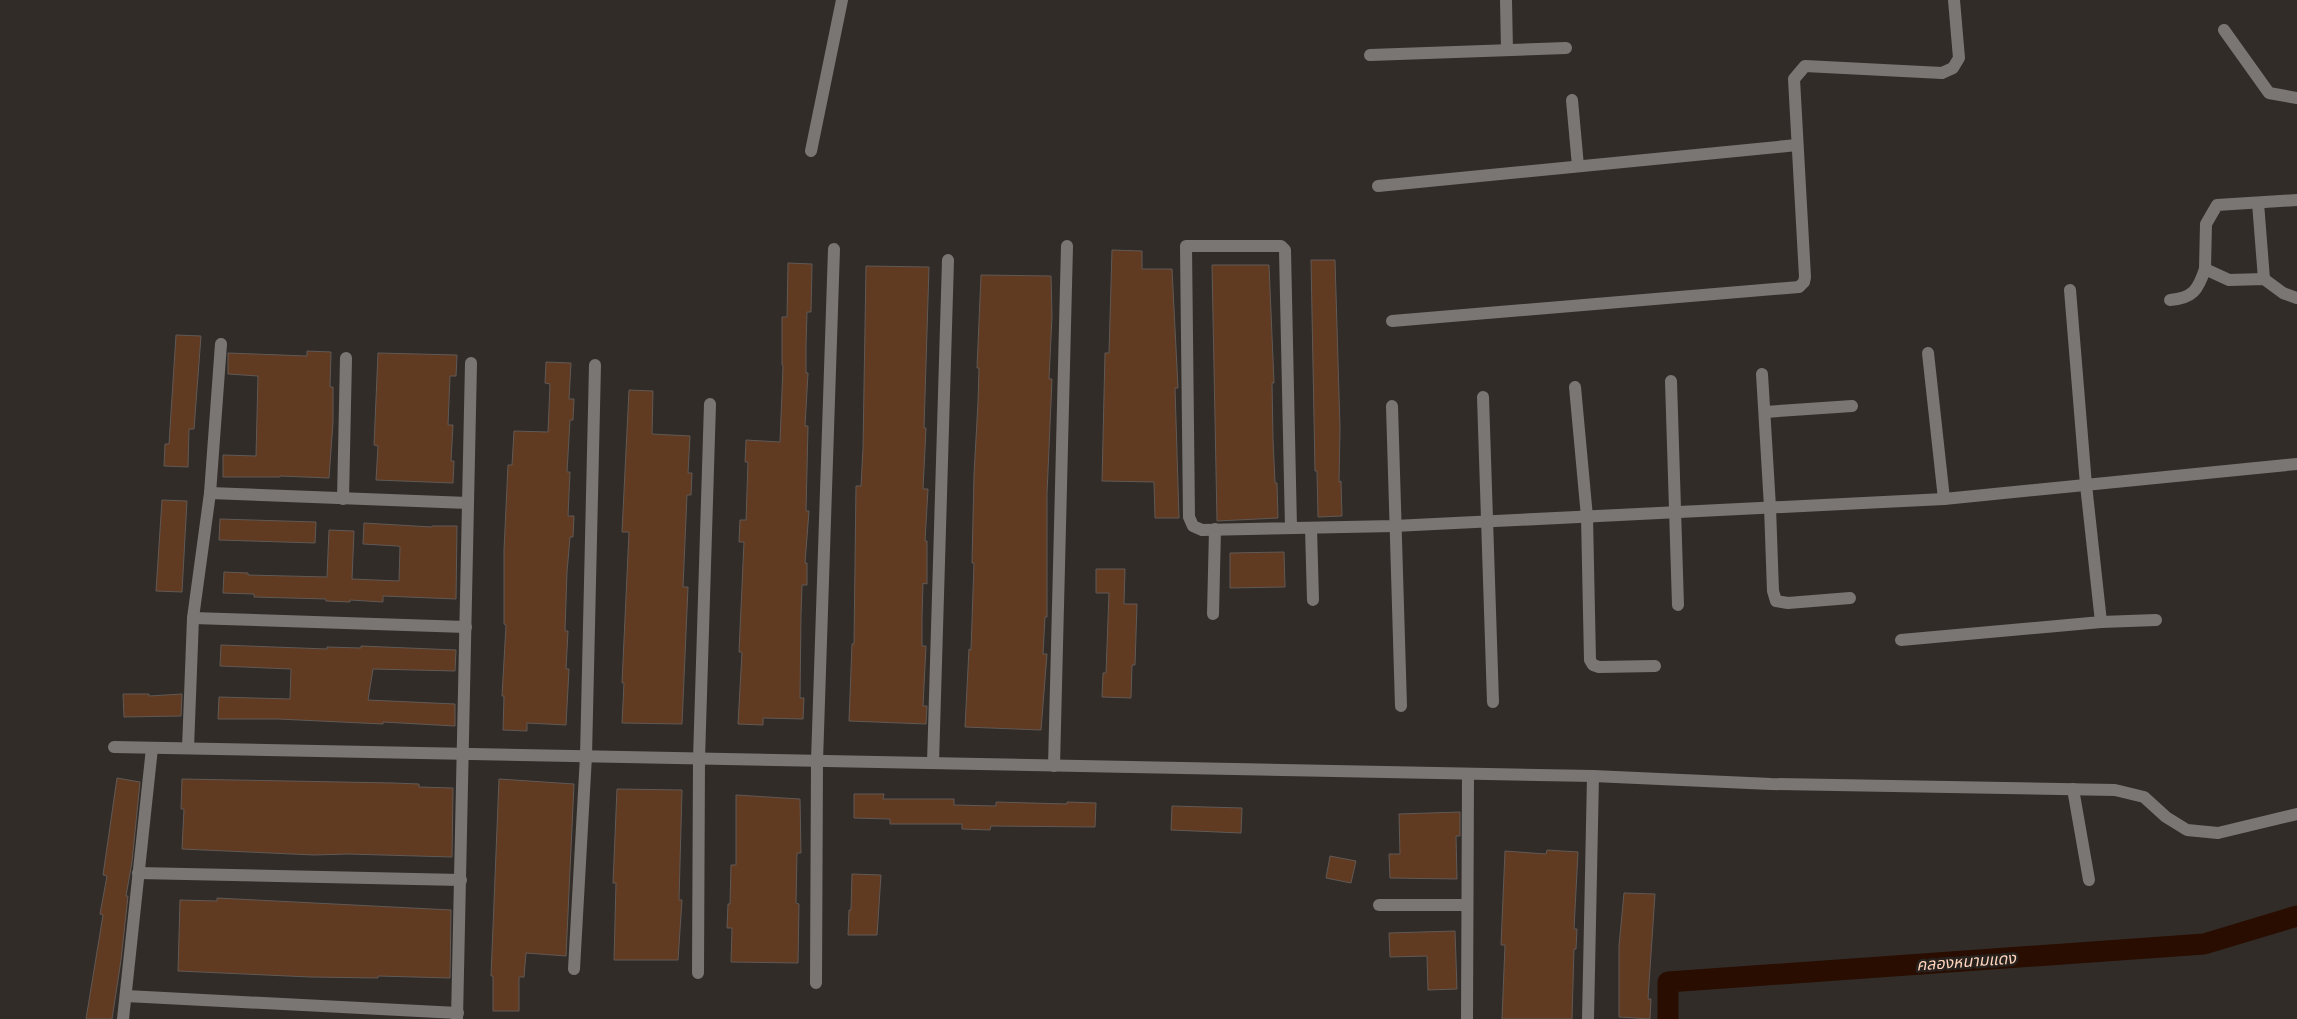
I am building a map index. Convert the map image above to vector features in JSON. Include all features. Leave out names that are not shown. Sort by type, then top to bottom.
[{"type":"street","points":[[811,151],[842,0]]},
{"type":"street","points":[[1506,0],[1507,50]]},
{"type":"street","points":[[1392,320],[1799,286],[1804,282],[1805,277],[1794,79],[1806,66],[1942,72],[1953,68],[1959,58],[1954,0]]},
{"type":"street","points":[[2224,30],[2269,93],[2297,98]]},
{"type":"street","points":[[1370,55],[1566,48]]},
{"type":"street","points":[[1572,100],[1578,166]]},
{"type":"street","points":[[1378,186],[1798,145]]},
{"type":"street","points":[[2170,300],[2184,298],[2199,287],[2205,269],[2206,224],[2217,205],[2297,200]]},
{"type":"street","points":[[2258,203],[2264,279]]},
{"type":"street","points":[[1054,766],[1067,246]]},
{"type":"street","points":[[1291,528],[1286,250],[1281,246],[1189,246],[1185,249],[1189,517],[1193,526],[1202,530],[1394,526],[1944,499],[2297,464]]},
{"type":"street","points":[[816,983],[818,761],[834,249]]},
{"type":"street","points":[[933,763],[948,260]]},
{"type":"street","points":[[2205,269],[2229,280],[2264,279],[2283,293],[2297,298]]},
{"type":"street","points":[[2070,290],[2086,485],[2101,622]]},
{"type":"street","points":[[188,748],[193,618],[210,493],[221,344]]},
{"type":"street","points":[[1928,353],[1944,499]]},
{"type":"street","points":[[343,499],[346,358]]},
{"type":"street","points":[[126,996],[457,1016],[471,363]]},
{"type":"street","points":[[574,969],[586,756],[595,365]]},
{"type":"street","points":[[1762,374],[1773,591],[1776,601],[1788,603],[1850,598]]},
{"type":"street","points":[[1671,381],[1678,606]]},
{"type":"street","points":[[1575,387],[1587,517],[1590,660],[1593,665],[1599,667],[1655,666]]},
{"type":"street","points":[[1483,396],[1493,702]]},
{"type":"street","points":[[698,973],[699,758],[710,404]]},
{"type":"street","points":[[1392,406],[1394,526],[1401,706]]},
{"type":"street","points":[[1765,412],[1852,406]]},
{"type":"street","points":[[210,493],[468,503]]},
{"type":"street","points":[[1311,528],[1313,600]]},
{"type":"street","points":[[1213,614],[1215,529]]},
{"type":"street","points":[[193,618],[466,627]]},
{"type":"street","points":[[1901,640],[2101,622],[2156,620]]},
{"type":"street","points":[[114,747],[1593,776],[1771,784],[2115,790],[2144,798],[2166,817],[2187,830],[2218,833],[2297,814]]},
{"type":"street","points":[[123,1019],[152,748]]},
{"type":"street","points":[[1467,1019],[1468,774]]},
{"type":"street","points":[[1588,1019],[1593,776]]},
{"type":"street","points":[[2073,789],[2089,880]]},
{"type":"street","points":[[138,873],[460,880]]},
{"type":"street","points":[[1379,905],[1467,905]]},
{"type":"building","points":[[1112,250],[1142,251],[1142,269],[1172,269],[1178,388],[1175,388],[1179,518],[1155,518],[1154,482],[1102,481],[1105,353],[1109,353]]},
{"type":"building","points":[[1311,260],[1335,260],[1340,428],[1339,482],[1341,481],[1342,516],[1318,517],[1317,471],[1315,471]]},
{"type":"building","points":[[788,263],[812,264],[811,312],[807,312],[806,345],[806,373],[808,373],[805,426],[808,426],[806,511],[809,511],[805,563],[807,563],[807,585],[802,585],[801,615],[800,698],[804,698],[803,719],[763,718],[763,725],[738,724],[742,652],[739,652],[744,542],[739,542],[740,520],[746,520],[748,462],[745,462],[746,440],[780,442],[783,365],[782,317],[787,317]]},
{"type":"building","points":[[1212,265],[1269,265],[1274,383],[1272,383],[1273,439],[1278,518],[1217,521]]},
{"type":"building","points":[[866,266],[929,267],[923,489],[928,489],[925,541],[927,541],[927,584],[923,583],[922,618],[922,646],[926,646],[923,706],[927,706],[926,724],[849,721],[852,644],[854,644],[856,486],[861,486],[863,448]]},
{"type":"building","points":[[981,275],[1051,276],[1052,316],[1049,379],[1052,379],[1047,494],[1047,617],[1045,617],[1043,654],[1047,654],[1041,730],[965,727],[969,649],[971,650],[974,563],[972,563],[974,475]]},
{"type":"building","points":[[176,335],[201,336],[194,429],[189,429],[188,467],[164,466],[165,444],[169,444]]},
{"type":"building","points":[[307,351],[331,352],[330,387],[333,387],[333,422],[329,478],[280,476],[223,477],[223,455],[256,456],[258,376],[228,374],[228,353],[307,356]]},
{"type":"building","points":[[378,353],[457,355],[456,376],[450,376],[448,425],[453,425],[451,461],[454,461],[453,483],[376,480],[378,446],[374,445]]},
{"type":"building","points":[[546,362],[571,363],[569,399],[574,399],[573,420],[570,420],[567,472],[570,472],[568,516],[574,516],[573,537],[570,537],[567,572],[565,631],[568,631],[566,669],[569,669],[566,725],[527,723],[527,731],[503,730],[504,696],[502,696],[506,625],[504,624],[504,550],[508,465],[512,465],[514,431],[548,432],[550,384],[545,383]]},
{"type":"building","points":[[629,390],[653,391],[652,434],[690,436],[688,473],[692,473],[691,495],[687,495],[683,587],[688,587],[682,724],[622,723],[629,532],[622,532]]},
{"type":"building","points":[[162,500],[187,501],[182,592],[156,591]]},
{"type":"building","points":[[220,519],[316,522],[315,543],[219,540]]},
{"type":"building","points":[[364,523],[432,527],[457,526],[456,599],[383,596],[383,602],[350,600],[350,602],[326,601],[326,599],[254,597],[254,594],[223,593],[224,572],[248,573],[248,575],[327,577],[329,530],[354,531],[352,579],[399,581],[400,547],[363,544]]},
{"type":"building","points":[[1284,552],[1285,587],[1230,588],[1230,553]]},
{"type":"building","points":[[1096,569],[1125,569],[1124,604],[1137,604],[1135,665],[1132,665],[1131,698],[1102,697],[1103,673],[1106,673],[1109,593],[1096,593]]},
{"type":"building","points":[[221,645],[327,649],[327,647],[361,648],[361,646],[456,650],[455,671],[373,669],[368,700],[455,704],[455,726],[383,722],[383,724],[278,719],[218,719],[219,697],[290,699],[291,669],[220,666]]},
{"type":"building","points":[[123,694],[149,694],[149,696],[182,694],[181,716],[124,717]]},
{"type":"building","points":[[117,778],[140,782],[132,862],[126,896],[128,896],[121,960],[112,1019],[86,1019],[103,915],[100,914],[107,876],[103,875]]},
{"type":"building","points":[[182,779],[394,783],[419,784],[419,787],[453,788],[452,857],[314,855],[182,849],[184,809],[181,809]]},
{"type":"building","points":[[499,779],[574,784],[566,956],[526,953],[524,977],[519,977],[519,1011],[493,1011],[493,976],[491,976]]},
{"type":"building","points":[[617,789],[682,790],[679,900],[682,900],[678,960],[614,960],[616,883],[613,883]]},
{"type":"building","points":[[854,794],[884,794],[883,799],[954,799],[954,805],[996,806],[996,802],[1096,803],[1095,827],[991,826],[990,830],[962,829],[962,824],[890,824],[890,819],[854,818]]},
{"type":"building","points":[[736,795],[800,799],[801,853],[797,853],[796,903],[799,904],[798,963],[731,962],[732,928],[727,928],[731,865],[736,865]]},
{"type":"building","points":[[1172,806],[1242,808],[1241,833],[1171,830]]},
{"type":"building","points":[[1460,812],[1460,836],[1456,836],[1457,879],[1390,878],[1389,854],[1400,854],[1399,814]]},
{"type":"building","points":[[1547,850],[1578,852],[1574,929],[1577,929],[1576,949],[1574,949],[1572,1019],[1502,1019],[1505,945],[1501,945],[1505,851],[1546,854]]},
{"type":"building","points":[[1330,856],[1356,861],[1351,883],[1326,878]]},
{"type":"building","points":[[852,874],[881,875],[877,935],[848,935]]},
{"type":"building","points":[[1624,893],[1655,894],[1648,999],[1651,999],[1650,1019],[1619,1017],[1619,946]]},
{"type":"building","points":[[217,898],[451,910],[450,978],[310,977],[178,971],[180,900],[217,901]]},
{"type":"building","points":[[1455,931],[1457,989],[1428,990],[1427,956],[1390,957],[1389,933]]},
{"type":"waterway","name":"คลองหนามแดง","points":[[1668,1019],[1668,982],[2204,944],[2297,916]]}]
